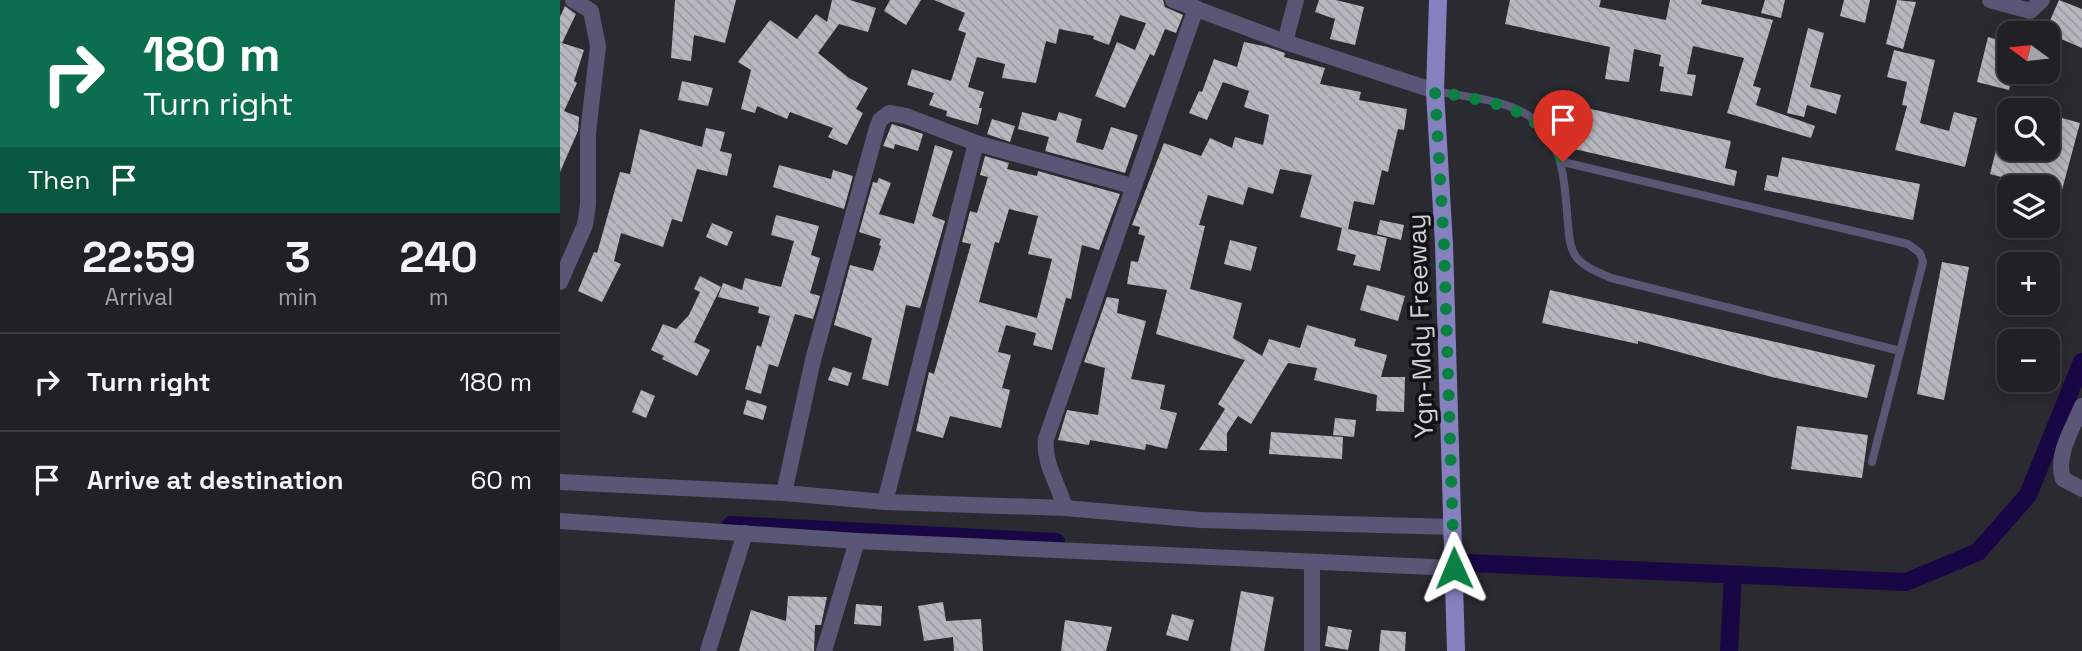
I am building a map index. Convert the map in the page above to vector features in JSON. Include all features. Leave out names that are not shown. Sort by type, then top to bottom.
[{"type":"main road","name":"Ygn-Mdy Freeway","points":[[1438,0],[1435,91],[1444,245],[1456,651]]},
{"type":"street","points":[[560,282],[585,225],[588,204],[588,133],[598,46],[594,6],[573,0]]},
{"type":"street","points":[[1173,0],[1285,42],[1435,91]]},
{"type":"street","points":[[1285,42],[1296,0]]},
{"type":"street","points":[[1990,0],[2030,11],[2042,0]]},
{"type":"street","points":[[1065,508],[1059,485],[1047,462],[1046,439],[1196,8]]},
{"type":"street","points":[[784,493],[813,360],[880,120],[889,113],[896,113],[976,143],[1132,186]]},
{"type":"street","points":[[885,502],[976,143]]},
{"type":"street","points":[[2082,406],[2060,460],[2060,471],[2063,479],[2082,489]]},
{"type":"street","points":[[560,482],[784,493],[885,502],[1065,508],[1201,520],[1453,527]]},
{"type":"street","points":[[560,521],[857,541],[1312,564],[1454,568]]},
{"type":"street","points":[[708,651],[745,533]]},
{"type":"street","points":[[824,651],[857,541]]},
{"type":"street","points":[[1312,564],[1312,651]]},
{"type":"lane","points":[[1435,91],[1509,107],[1528,116],[1556,145],[1563,162],[1569,239],[1575,257],[1588,267],[1611,278],[1900,351]]},
{"type":"lane","points":[[1563,162],[1908,244],[1920,253],[1923,262],[1872,462]]},
{"type":"building","points":[[675,0],[736,0],[725,43],[694,35],[691,61],[671,58]]},
{"type":"building","points":[[832,0],[850,0],[876,8],[868,32],[839,24],[818,53],[849,78],[868,88],[856,109],[863,113],[847,145],[828,137],[833,128],[790,112],[787,119],[757,106],[755,113],[741,109],[751,70],[738,62],[770,20],[797,39],[816,14],[827,22]]},
{"type":"building","points":[[890,0],[921,0],[906,25],[884,11]]},
{"type":"building","points":[[934,0],[1163,0],[1165,7],[1183,15],[1176,33],[1165,29],[1154,56],[1150,54],[1125,108],[1095,96],[1117,42],[1135,50],[1146,23],[1120,15],[1109,45],[1093,39],[1094,36],[1059,29],[1056,44],[1046,41],[1036,83],[1002,78],[1005,64],[977,57],[968,87],[984,92],[978,125],[946,116],[947,111],[929,105],[934,93],[907,85],[912,69],[951,81],[966,33],[958,30],[965,13]]},
{"type":"building","points":[[1319,0],[1336,0],[1364,7],[1355,45],[1330,39],[1335,19],[1315,12]]},
{"type":"building","points":[[1510,0],[1601,0],[1599,7],[1666,20],[1670,0],[1702,0],[1701,4],[1773,20],[1753,86],[1761,88],[1756,105],[1815,126],[1811,138],[1727,113],[1744,58],[1693,46],[1687,74],[1696,75],[1692,96],[1660,91],[1664,67],[1659,66],[1661,55],[1634,49],[1629,82],[1605,79],[1610,47],[1505,24]]},
{"type":"building","points":[[1765,0],[1785,0],[1781,18],[1761,13]]},
{"type":"building","points":[[1844,0],[1870,0],[1865,23],[1840,16]]},
{"type":"building","points":[[1897,0],[1916,2],[1903,49],[1886,44]]},
{"type":"building","points":[[2059,0],[2082,9],[2082,48],[2060,38],[2060,21],[2050,21]]},
{"type":"building","points":[[565,6],[576,14],[562,43],[584,50],[574,81],[577,83],[564,111],[579,117],[578,131],[560,172],[560,17]]},
{"type":"building","points":[[1808,28],[1824,33],[1810,87],[1841,95],[1836,114],[1807,105],[1804,117],[1787,113]]},
{"type":"building","points":[[1988,37],[1997,40],[1997,84],[2010,84],[2009,90],[1977,82]]},
{"type":"building","points":[[1244,42],[1268,47],[1285,53],[1284,57],[1325,68],[1320,84],[1361,92],[1359,100],[1407,109],[1404,130],[1398,129],[1388,172],[1382,170],[1374,205],[1354,201],[1348,229],[1387,238],[1380,271],[1353,265],[1356,255],[1337,250],[1342,228],[1300,217],[1312,175],[1280,169],[1273,194],[1248,187],[1243,205],[1208,195],[1199,225],[1205,226],[1190,289],[1242,303],[1233,338],[1262,356],[1269,339],[1300,348],[1307,325],[1356,339],[1354,346],[1387,355],[1381,377],[1405,377],[1404,412],[1376,411],[1377,395],[1314,380],[1317,368],[1288,363],[1251,424],[1238,416],[1227,433],[1227,451],[1199,450],[1225,409],[1218,404],[1245,360],[1156,334],[1167,290],[1127,284],[1131,261],[1138,262],[1145,236],[1138,234],[1140,227],[1132,225],[1164,143],[1201,156],[1210,138],[1232,148],[1235,137],[1263,145],[1269,115],[1244,107],[1249,91],[1223,82],[1207,120],[1189,113],[1199,91],[1202,92],[1214,59],[1237,67]]},
{"type":"building","points":[[1894,50],[1935,60],[1920,123],[1949,131],[1954,112],[1977,118],[1965,167],[1895,150],[1907,106],[1902,105],[1907,82],[1887,77]]},
{"type":"building","points":[[682,81],[713,88],[708,106],[678,100]]},
{"type":"building","points":[[1591,109],[1731,141],[1725,168],[1737,171],[1734,186],[1570,148],[1573,134],[1584,136]]},
{"type":"building","points":[[1022,112],[1056,121],[1059,112],[1082,119],[1076,142],[1103,150],[1111,127],[1138,135],[1125,173],[1045,151],[1049,137],[1018,129]]},
{"type":"building","points":[[2060,117],[2080,123],[2060,197],[2060,175],[1990,174],[1997,146],[1997,161],[2060,161]]},
{"type":"building","points":[[992,119],[1015,126],[1010,142],[987,134]]},
{"type":"building","points":[[892,124],[923,134],[918,151],[895,144],[894,149],[883,146]]},
{"type":"building","points":[[706,128],[725,132],[720,151],[732,154],[727,176],[697,169],[682,222],[672,219],[663,247],[621,233],[614,261],[621,264],[602,302],[578,291],[594,252],[597,253],[620,172],[630,174],[640,129],[702,147]]},
{"type":"building","points":[[935,145],[953,151],[932,216],[945,221],[920,308],[906,305],[888,386],[862,379],[872,338],[834,325],[850,265],[873,271],[881,246],[881,239],[859,232],[873,182],[877,183],[879,178],[891,183],[879,214],[914,224]]},
{"type":"building","points":[[985,156],[1009,163],[1007,169],[1037,176],[1038,171],[1120,194],[1099,250],[1082,245],[1071,299],[1066,298],[1052,350],[1033,345],[1036,333],[1006,325],[998,352],[1011,355],[1002,388],[1010,390],[1001,428],[950,416],[943,438],[916,431],[929,372],[934,374],[971,244],[962,242],[970,211],[977,213],[988,177],[980,175]],"holes":[[[1009,209],[1038,216],[1028,254],[1052,259],[1037,318],[979,302],[995,242],[999,243]]]},
{"type":"building","points":[[1782,157],[1920,184],[1913,220],[1764,190],[1767,175],[1778,177]]},
{"type":"building","points":[[779,165],[831,179],[833,170],[853,176],[844,209],[773,187]]},
{"type":"building","points":[[776,215],[819,226],[811,255],[820,258],[810,293],[820,296],[813,319],[795,314],[778,367],[769,364],[761,394],[745,389],[757,345],[761,347],[770,316],[758,313],[759,307],[718,297],[723,283],[742,290],[745,278],[781,287],[794,241],[771,235]]},
{"type":"building","points":[[1380,220],[1404,225],[1401,240],[1377,234]]},
{"type":"building","points":[[712,223],[733,232],[727,246],[706,237]]},
{"type":"building","points":[[1230,240],[1257,247],[1251,271],[1224,264]]},
{"type":"building","points":[[1942,262],[1969,267],[1944,400],[1917,394]]},
{"type":"building","points":[[700,276],[721,287],[694,342],[710,350],[697,376],[662,359],[664,356],[651,350],[663,324],[676,329],[689,315],[700,292],[694,289]]},
{"type":"building","points":[[1367,285],[1405,296],[1398,321],[1360,310]]},
{"type":"building","points":[[1550,290],[1875,365],[1867,398],[1772,377],[1638,341],[1638,344],[1542,323]]},
{"type":"building","points":[[1107,297],[1119,299],[1117,313],[1146,321],[1131,379],[1165,385],[1160,409],[1177,413],[1167,449],[1146,444],[1145,450],[1090,440],[1089,445],[1058,440],[1067,410],[1098,415],[1105,368],[1084,362]]},
{"type":"building","points":[[833,367],[852,373],[848,386],[828,380]]},
{"type":"building","points":[[641,390],[655,396],[646,418],[632,412]]},
{"type":"building","points":[[747,400],[767,406],[763,420],[743,414]]},
{"type":"building","points":[[1335,418],[1356,420],[1354,437],[1333,435]]},
{"type":"building","points":[[1797,426],[1868,435],[1862,478],[1791,469]]},
{"type":"building","points":[[1271,432],[1343,437],[1342,459],[1269,454]]},
{"type":"building","points":[[1241,591],[1274,597],[1264,651],[1230,651]]},
{"type":"building","points":[[788,596],[827,597],[821,625],[815,625],[814,651],[739,651],[751,610],[786,621]]},
{"type":"building","points":[[943,602],[946,621],[981,619],[983,651],[954,651],[953,637],[924,641],[918,606]]},
{"type":"building","points":[[856,604],[882,606],[881,626],[854,624]]},
{"type":"building","points":[[1172,614],[1194,620],[1188,641],[1166,635]]},
{"type":"building","points":[[1065,620],[1112,627],[1106,651],[1061,651]]},
{"type":"building","points":[[1328,626],[1352,630],[1348,650],[1325,646]]},
{"type":"building","points":[[1381,630],[1406,632],[1405,651],[1379,651]]},
{"type":"waterway","points":[[1468,563],[1906,582],[1978,552],[2028,495],[2082,362]]},
{"type":"waterway","points":[[731,525],[1056,542]]},
{"type":"waterway","points":[[1729,651],[1733,575]]},
{"type":"route","points":[[1454,568],[1444,245],[1435,91],[1509,107],[1528,116],[1556,145],[1563,162]]}]
